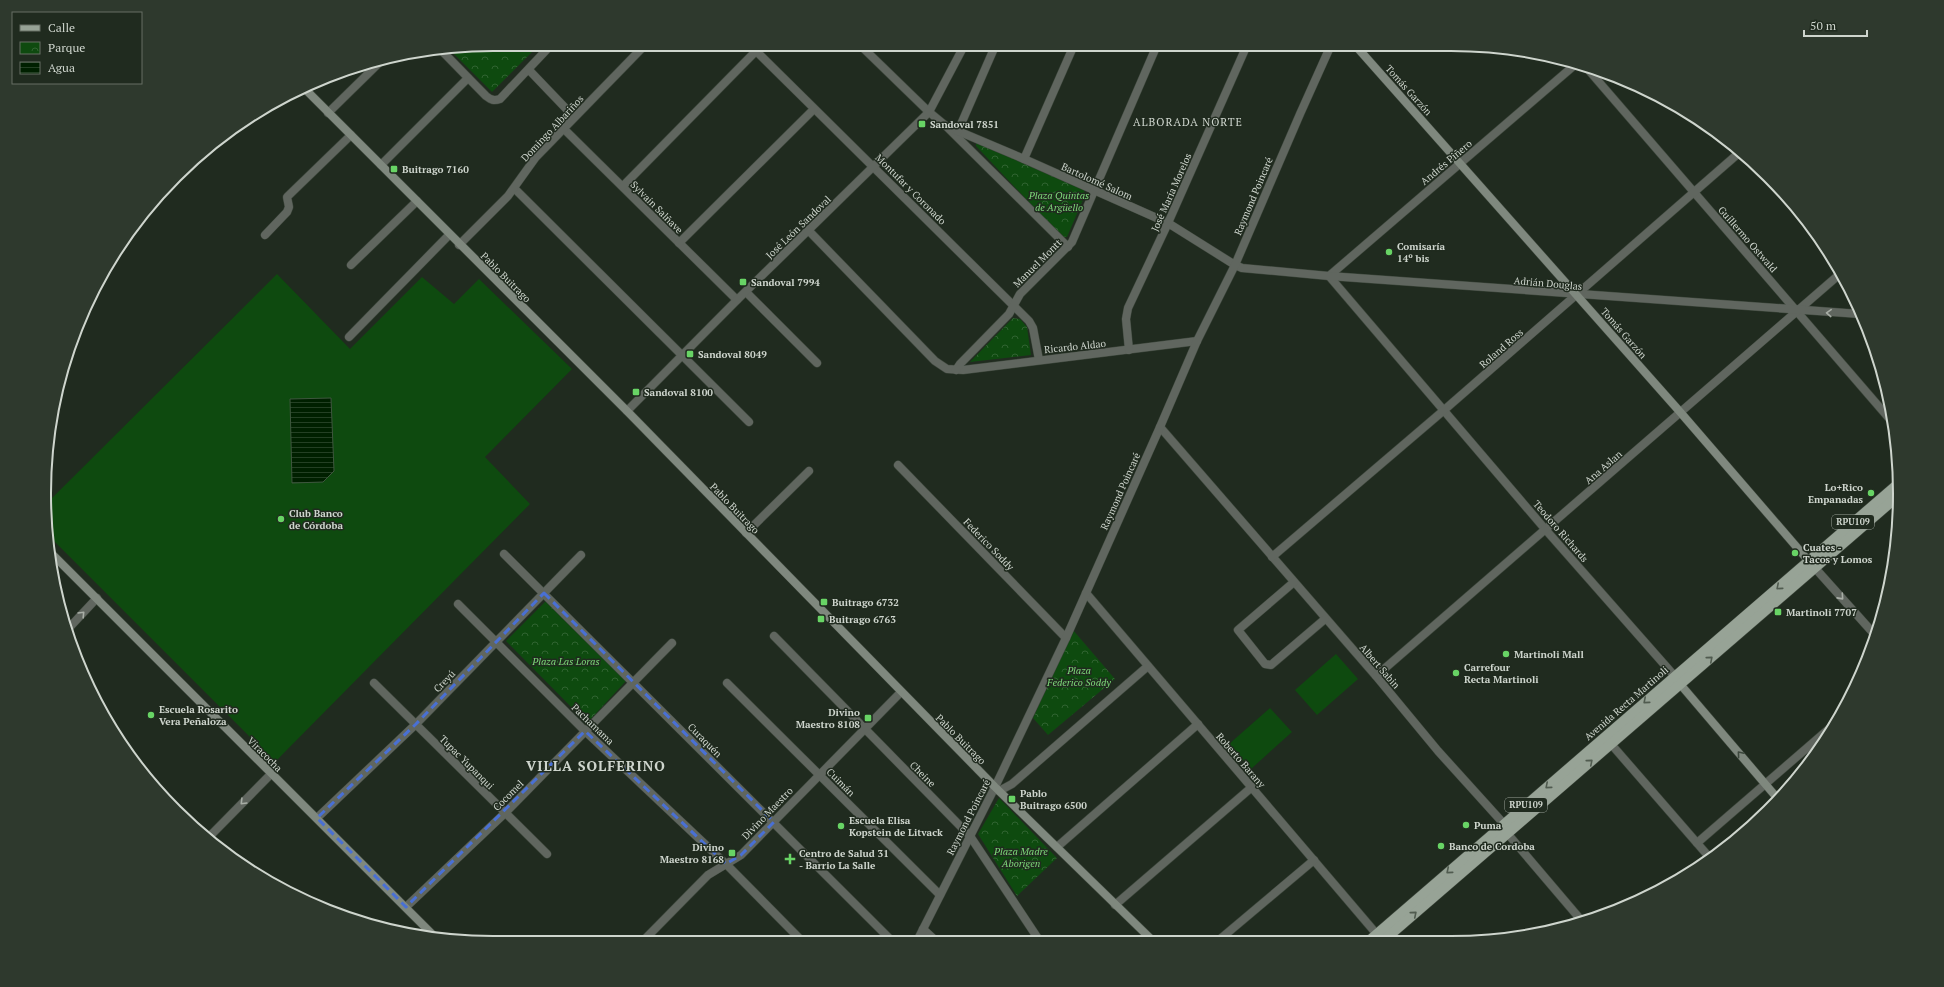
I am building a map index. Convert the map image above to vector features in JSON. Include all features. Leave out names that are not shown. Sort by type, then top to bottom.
[{"type":"main road","name":"Tomás Garzón","points":[[1360,51],[1461,162],[1812,565]]},
{"type":"main road","name":"Pablo Buitrago","points":[[308,92],[449,235],[627,411],[997,789],[1148,936]]},
{"type":"main road","name":"Avenida Recta Martinoli","points":[[1812,565],[1893,489]]},
{"type":"main road","name":"Avenida Recta Martinoli","points":[[1380,936],[1812,565],[1893,500]]},
{"type":"main road","name":"Viracocha","points":[[56,558],[429,931]]},
{"type":"main road","name":"Avenida Recta Martinoli","points":[[1506,829],[1611,744],[1678,680]]},
{"type":"main road","name":"Teodoro Richards","points":[[1678,680],[1774,794]]},
{"type":"street","points":[[445,54],[491,100],[500,99],[546,51]]},
{"type":"street","name":"Domingo Albariños","points":[[460,245],[515,189],[530,164],[563,128],[639,51]]},
{"type":"street","points":[[622,186],[756,51]]},
{"type":"street","name":"Montufar y Coronado","points":[[756,51],[1029,321],[1033,328],[1039,360]]},
{"type":"street","name":"Bartolomé Salom","points":[[867,51],[929,112],[946,126],[1068,247]]},
{"type":"street","name":"José León Sandoval","points":[[627,411],[737,300],[929,112],[961,51]]},
{"type":"street","points":[[958,131],[993,51]]},
{"type":"street","points":[[1024,159],[1071,51]]},
{"type":"street","name":"Manuel Montt","points":[[956,370],[960,364],[1009,314],[1020,294],[1068,247],[1154,51]]},
{"type":"street","name":"José María Morelos","points":[[1129,350],[1126,313],[1168,223],[1244,51]]},
{"type":"street","name":"Raymond Poincaré","points":[[920,936],[970,836],[997,789],[1066,638],[1197,341],[1235,265],[1326,51]]},
{"type":"street","points":[[328,113],[375,67]]},
{"type":"street","name":"Andrés Piñero","points":[[1329,276],[1571,68]]},
{"type":"street","points":[[529,70],[574,117]]},
{"type":"street","name":"Guillermo Ostwald","points":[[1592,74],[1885,414]]},
{"type":"street","points":[[381,165],[468,78]]},
{"type":"street","points":[[679,243],[814,109]]},
{"type":"street","name":"Bartolomé Salom","points":[[946,126],[1168,223],[1235,265]]},
{"type":"street","name":"Sylvain Salñave","points":[[563,128],[737,300]]},
{"type":"street","points":[[265,235],[287,212],[289,208],[287,198],[351,135]]},
{"type":"street","name":"Roland Ross","points":[[1272,557],[1444,411],[1736,156]]},
{"type":"street","points":[[515,189],[749,422]]},
{"type":"street","points":[[352,265],[417,201]]},
{"type":"street","points":[[809,230],[935,361],[947,369],[956,370]]},
{"type":"street","points":[[349,337],[449,235]]},
{"type":"street","name":"Adrián Douglas","points":[[1235,265],[1242,268],[1329,276],[1798,311],[1854,314]]},
{"type":"street","name":"Teodoro Richards","points":[[1329,276],[1545,529],[1678,680]]},
{"type":"street","name":"Ana Aslan","points":[[1376,676],[1836,277]]},
{"type":"street","points":[[746,292],[817,363]]},
{"type":"street","name":"Ricardo Aldao","points":[[956,370],[1197,341]]},
{"type":"street","name":"Albert Sabin","points":[[1160,427],[1376,676],[1579,917]]},
{"type":"street","name":"Federico Soddy","points":[[898,465],[1066,638]]},
{"type":"street","points":[[746,533],[809,471]]},
{"type":"street","name":"Curaquén","points":[[504,554],[887,936]]},
{"type":"street","name":"Creyú","points":[[317,818],[416,724],[582,555]]},
{"type":"street","name":"Tomás Garzón","points":[[1812,565],[1871,631]]},
{"type":"street","points":[[1294,582],[1238,630],[1265,664],[1271,664],[1325,619]]},
{"type":"street","name":"Roberto Barany","points":[[1086,593],[1314,860],[1376,936]]},
{"type":"street","points":[[71,626],[97,598]]},
{"type":"street","name":"Pachamama","points":[[458,604],[585,732],[726,864],[797,936]]},
{"type":"street","name":"Cheine","points":[[774,636],[970,836],[1036,936]]},
{"type":"street","name":"Cocomel","points":[[406,908],[505,813],[672,643]]},
{"type":"street","points":[[997,789],[1012,784],[1148,666]]},
{"type":"street","name":"Tupac Yupanqui","points":[[374,683],[547,854]]},
{"type":"street","name":"Cuimán","points":[[728,683],[940,895]]},
{"type":"street","name":"Divino Maestro","points":[[648,936],[708,875],[741,855],[901,692]]},
{"type":"street","points":[[1057,847],[1198,724]]},
{"type":"street","points":[[1697,843],[1819,737]]},
{"type":"street","points":[[1611,744],[1707,854]]},
{"type":"street","points":[[212,834],[271,774]]},
{"type":"street","points":[[1115,905],[1252,787]]},
{"type":"street","points":[[1224,936],[1314,860]]},
{"type":"street","points":[[923,929],[931,936]]},
{"type":"highlighted area","points":[[544,593],[774,822],[741,855],[726,864],[585,731],[406,907],[317,818],[416,724]]},
{"type":"green space","points":[[533,51],[492,92],[453,53]]},
{"type":"green space","name":"Plaza Quintas de Argüello","points":[[976,142],[1084,189],[1085,195],[1067,237],[1062,237],[976,146]]},
{"type":"green space","name":"Club Banco de Córdoba","points":[[277,274],[350,349],[422,277],[454,304],[479,279],[572,369],[485,457],[530,504],[275,762],[54,541],[51,499]]},
{"type":"green space","points":[[1013,318],[1020,319],[1027,327],[1031,355],[970,362]]},
{"type":"green space","name":"Plaza Las Loras","points":[[546,601],[626,681],[587,723],[506,641]]},
{"type":"green space","name":"Plaza Federico Soddy","points":[[1073,630],[1115,679],[1048,735],[1033,718]]},
{"type":"green space","points":[[1336,654],[1358,679],[1317,715],[1295,690]]},
{"type":"green space","points":[[1270,708],[1292,732],[1251,769],[1229,744]]},
{"type":"green space","name":"Plaza Madre Aborigen","points":[[999,798],[1057,858],[1017,896],[978,834]]},
{"type":"water","points":[[331,398],[334,471],[323,482],[292,483],[290,399]]},
{"type":"place","name":"Sandoval 7851","points":[[922,124]]},
{"type":"place","name":"Buitrago 7160","points":[[394,169]]},
{"type":"place","name":"Comisaría 14º bis","points":[[1389,252]]},
{"type":"place","name":"Sandoval 7994","points":[[743,282]]},
{"type":"place","name":"Sandoval 8049","points":[[690,354]]},
{"type":"place","name":"Sandoval 8100","points":[[636,392]]},
{"type":"place","name":"Lo+Rico Empanadas","points":[[1871,493]]},
{"type":"place","name":"Club Banco de Córdoba","points":[[281,519]]},
{"type":"place","name":"Cuates - Tacos y Lomos","points":[[1795,553]]},
{"type":"place","name":"Buitrago 6732","points":[[824,602]]},
{"type":"place","name":"Martinoli 7707","points":[[1778,612]]},
{"type":"place","name":"Buitrago 6763","points":[[821,619]]},
{"type":"place","name":"Martinoli Mall","points":[[1506,654]]},
{"type":"place","name":"Carrefour Recta Martinoli","points":[[1456,673]]},
{"type":"place","name":"Escuela Rosarito Vera Peñaloza","points":[[151,715]]},
{"type":"place","name":"Divino Maestro 8108","points":[[868,718]]},
{"type":"place","name":"Pablo Buitrago 6500","points":[[1012,799]]},
{"type":"place","name":"Puma","points":[[1466,825]]},
{"type":"place","name":"Escuela Elisa Kopstein de Litvack","points":[[841,826]]},
{"type":"place","name":"Banco de Cordoba","points":[[1441,846]]},
{"type":"place","name":"Divino Maestro 8168","points":[[732,853]]},
{"type":"place","name":"Centro de Salud 31 - Barrio La Salle","points":[[790,859]]},
{"type":"district","name":"ALBORADA NORTE","points":[[1188,122]]},
{"type":"district","name":"VILLA SOLFERINO","points":[[596,766]]}]
